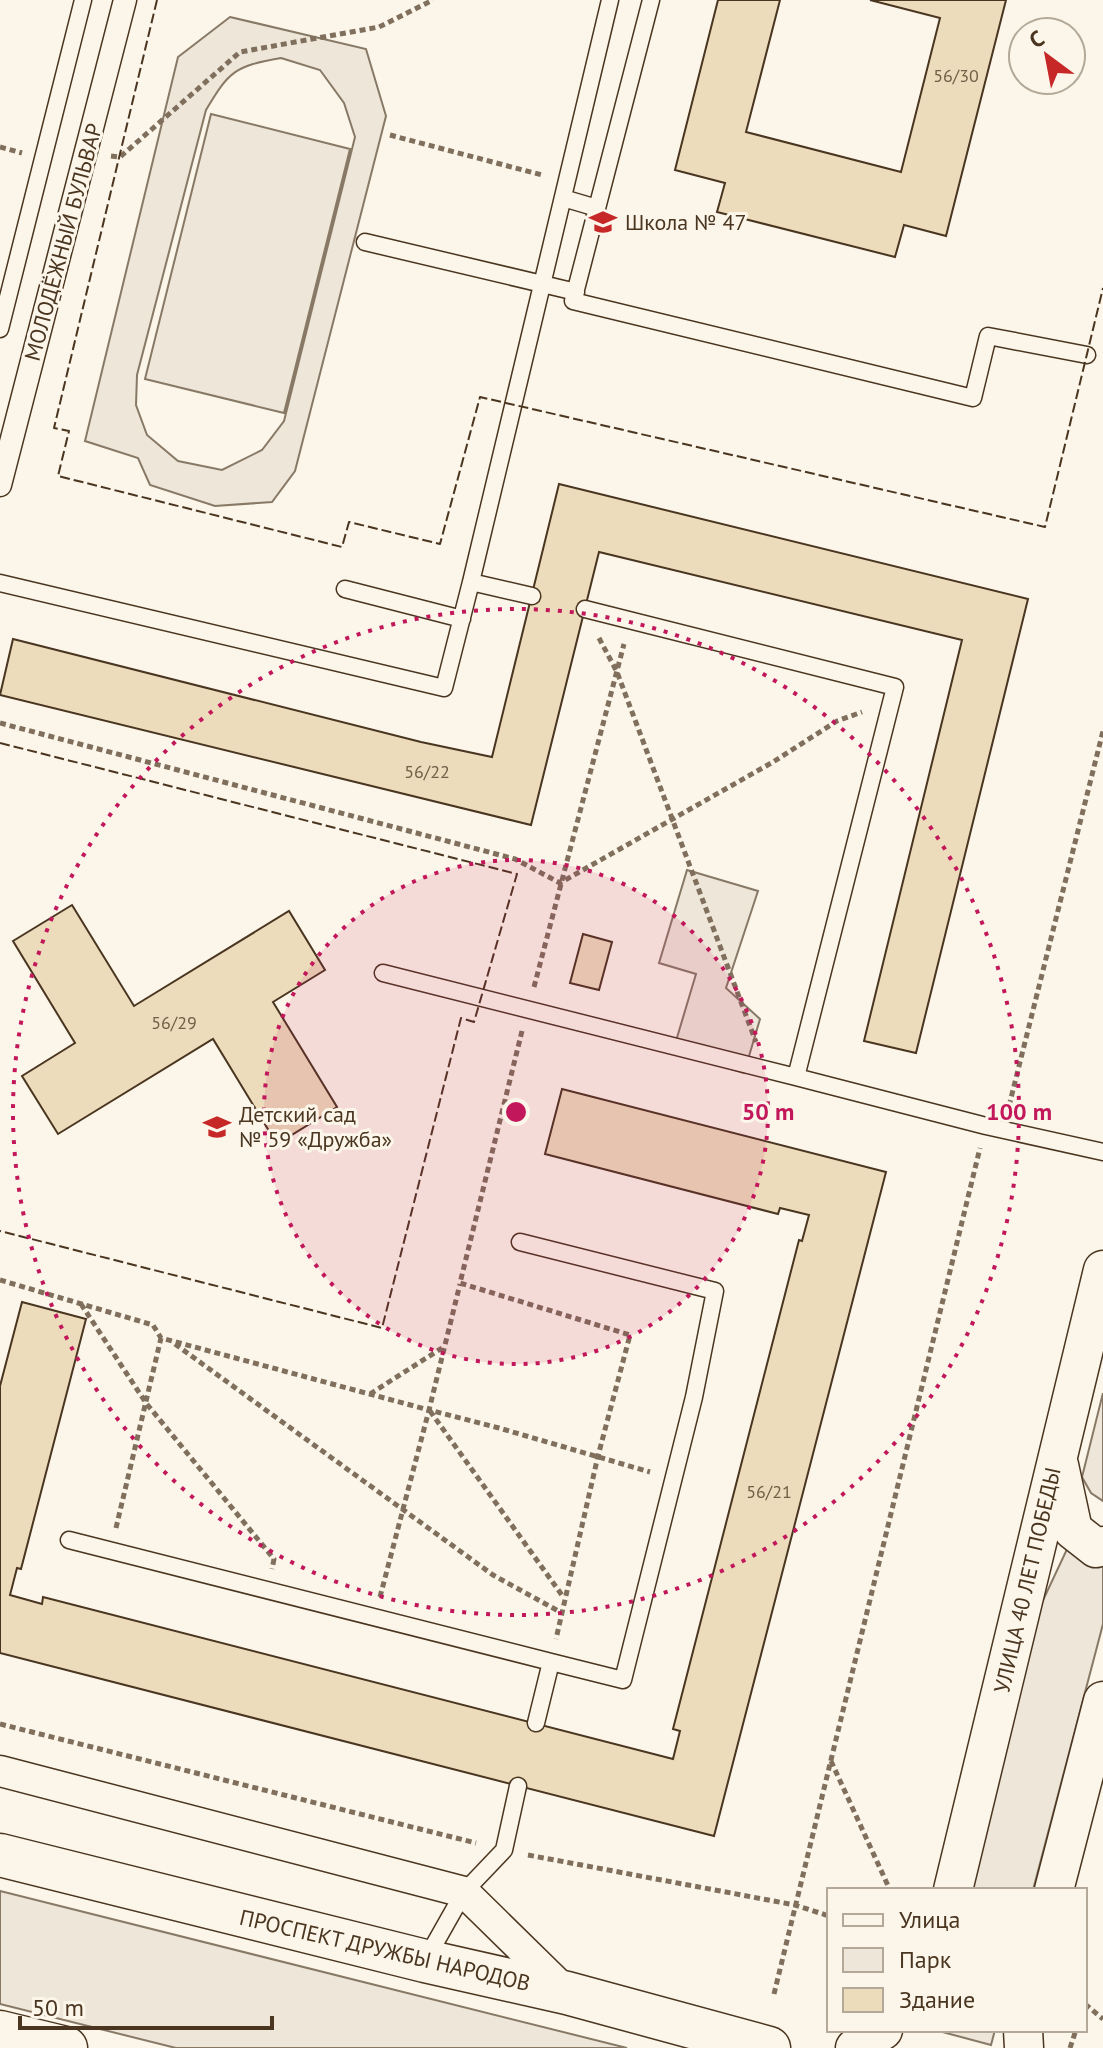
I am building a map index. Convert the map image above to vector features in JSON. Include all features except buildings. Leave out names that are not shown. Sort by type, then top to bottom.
[{"type":"main road","name":"ПРОСПЕКТ ДРУЖБЫ НАРОДОВ","points":[[0,1855],[425,1961],[567,1993],[769,2048]]},
{"type":"main road","points":[[0,2032],[66,2048]]},
{"type":"street","name":"МОЛОДЁЖНЫЙ БУЛЬВАР","points":[[0,485],[125,0]]},
{"type":"street","name":"УЛИЦА 40 ЛЕТ ПОБЕДЫ","points":[[953,1888],[1103,1270]]},
{"type":"street","points":[[1057,1455],[1073,1530],[1096,1548],[1103,1546]]},
{"type":"street","points":[[1055,1888],[1103,1701]]},
{"type":"street","points":[[0,1771],[464,1892],[567,1993]]},
{"type":"street","points":[[855,2048],[880,2032]]},
{"type":"lane","points":[[0,329],[83,0]]},
{"type":"lane","points":[[0,583],[444,688],[610,0]]},
{"type":"lane","points":[[651,0],[573,301],[973,398],[988,336],[1087,355]]},
{"type":"lane","points":[[565,190],[597,208]]},
{"type":"lane","points":[[365,242],[576,292]]},
{"type":"lane","points":[[471,582],[532,596]]},
{"type":"lane","points":[[345,589],[462,619]]},
{"type":"lane","points":[[585,609],[895,687],[894,701],[796,1077]]},
{"type":"lane","points":[[383,973],[986,1126],[1103,1152]]},
{"type":"lane","points":[[69,1540],[623,1680],[694,1397],[715,1291],[520,1242]]},
{"type":"lane","points":[[536,1723],[551,1662]]},
{"type":"lane","points":[[425,1961],[464,1892],[504,1850],[518,1786]]},
{"type":"path","points":[[120,157],[240,52],[379,27],[433,0]]},
{"type":"path","points":[[390,135],[565,190]]},
{"type":"path","points":[[585,609],[617,672],[766,1069]]},
{"type":"path","points":[[375,1617],[560,883],[631,620]]},
{"type":"path","points":[[560,883],[773,762],[837,721],[894,701]]},
{"type":"path","points":[[0,723],[515,859],[560,883]]},
{"type":"path","points":[[774,1994],[986,1126],[1012,1104],[1103,731]]},
{"type":"path","points":[[0,1280],[153,1325],[161,1338],[171,1341],[674,1479]]},
{"type":"path","points":[[460,1283],[630,1335],[598,1456],[551,1662]]},
{"type":"path","points":[[81,1304],[146,1403],[274,1559],[266,1589]]},
{"type":"path","points":[[111,1550],[161,1338]]},
{"type":"path","points":[[171,1341],[493,1575],[562,1613]]},
{"type":"path","points":[[370,1394],[443,1347]]},
{"type":"path","points":[[429,1410],[565,1598]]},
{"type":"path","points":[[0,1724],[504,1850],[795,1905],[827,1915]]},
{"type":"path","points":[[831,1760],[889,1888]]},
{"type":"path","points":[[1087,2006],[1103,2019]]},
{"type":"green space","points":[[230,17],[366,49],[386,116],[295,471],[272,502],[215,506],[150,485],[138,458],[85,441],[178,57]],"holes":[[[281,58],[320,70],[344,103],[355,137],[284,421],[262,450],[222,470],[178,461],[147,435],[136,405],[137,375],[206,110],[235,72],[253,64]]]},
{"type":"green space","points":[[211,114],[350,149],[284,413],[145,379]]},
{"type":"green space","points":[[687,870],[758,891],[726,988],[760,1019],[744,1073],[673,1051],[696,974],[659,963]]},
{"type":"green space","points":[[1103,1393],[1103,1501],[1091,1493],[1082,1477]]},
{"type":"green space","points":[[1068,1547],[1103,1561],[1103,1624],[1034,1888],[971,1888],[1037,1613]]},
{"type":"green space","points":[[0,1891],[627,2048],[176,2048],[0,2004]]},
{"type":"green space","points":[[942,2032],[994,2032],[991,2045]]},
{"type":"fence","points":[[157,0],[54,428],[69,431],[58,476],[342,547],[349,522],[440,544],[480,397],[1045,527],[1103,288]]},
{"type":"fence","points":[[0,743],[517,874],[474,1022],[461,1018],[382,1328],[0,1231]]},
{"type":"place","name":"Школа № 47","points":[[603,222]]},
{"type":"place","name":"Детский сад № 59 «Дружба»","points":[[217,1127]]}]
